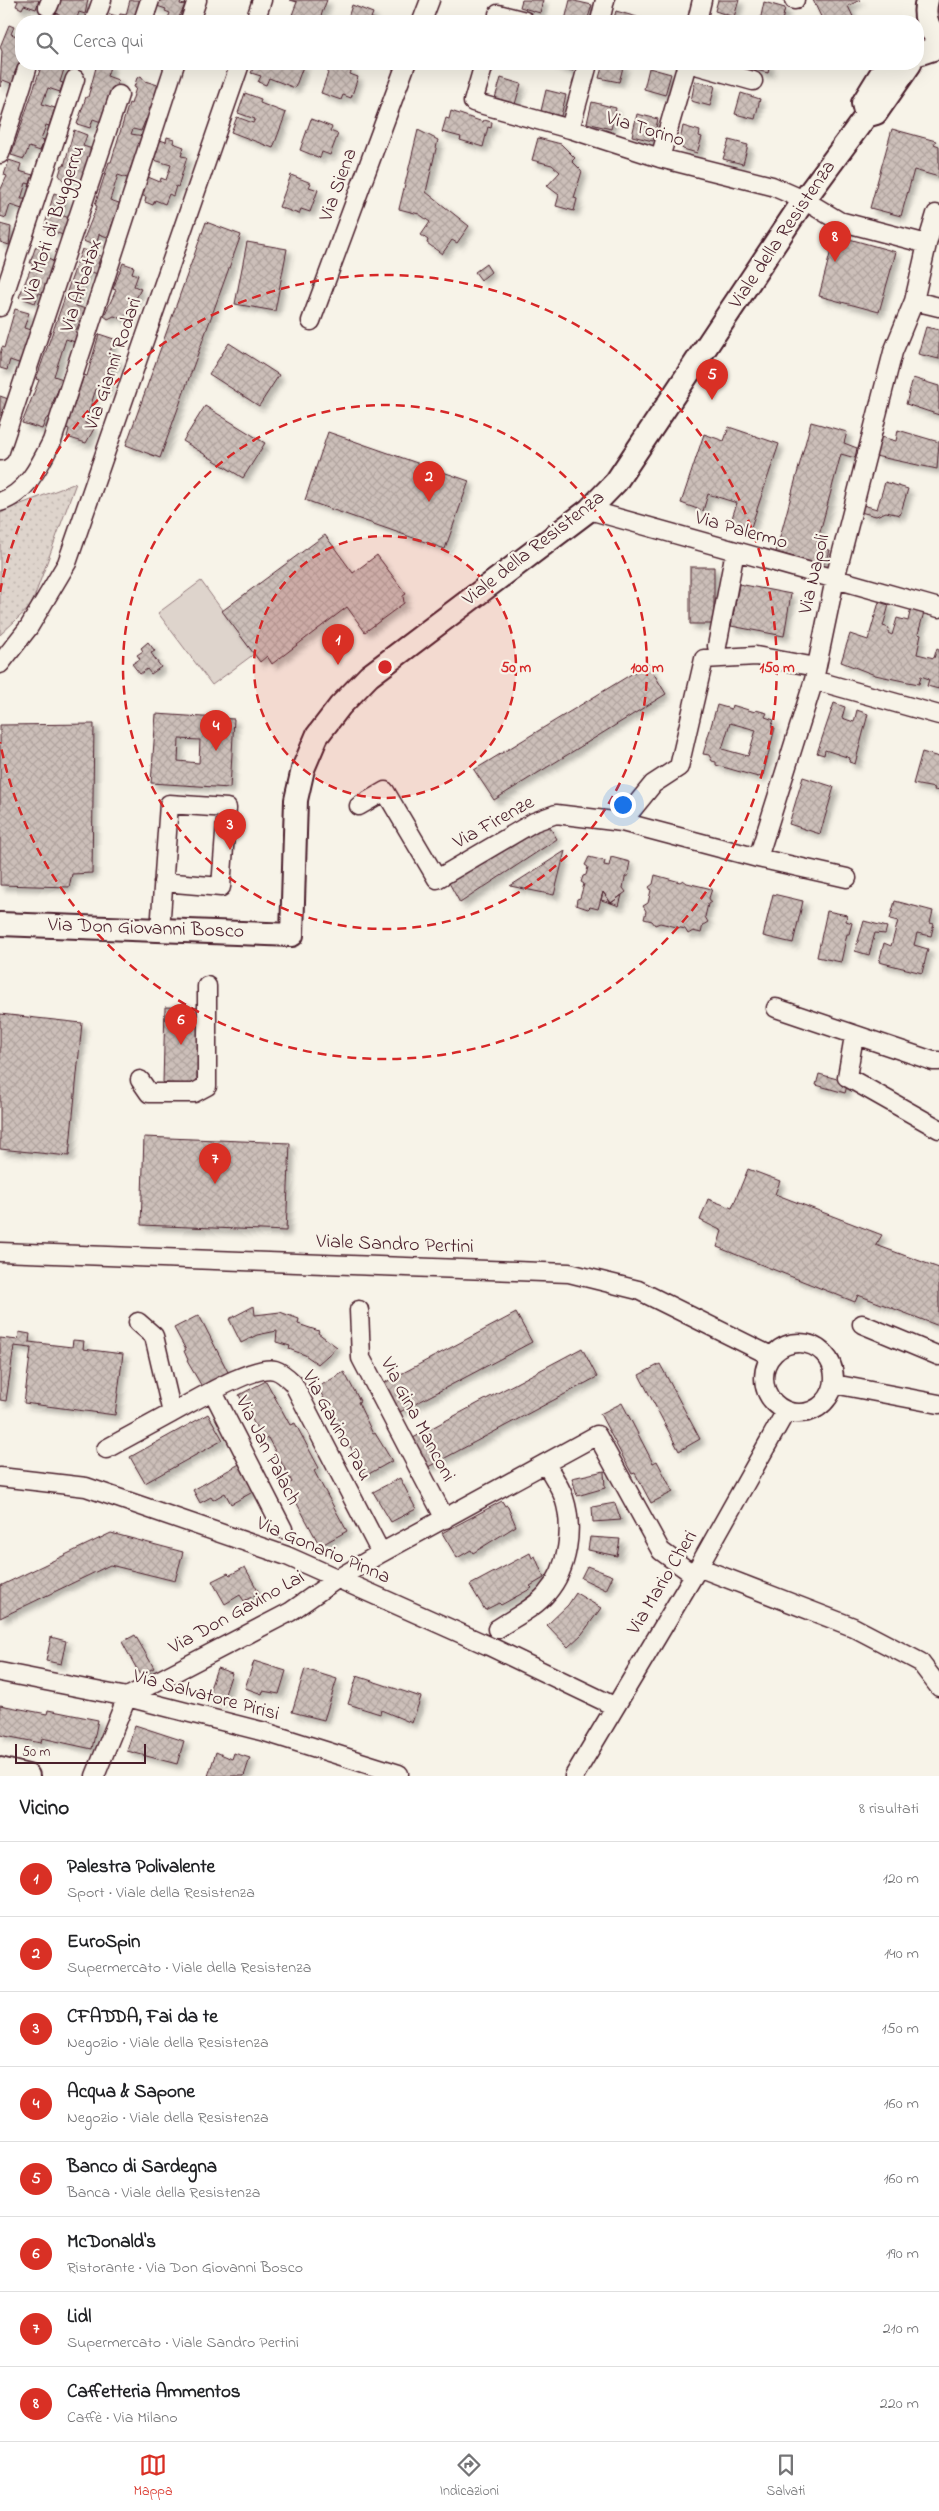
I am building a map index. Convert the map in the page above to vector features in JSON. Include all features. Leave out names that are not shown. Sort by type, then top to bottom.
[{"type":"main road","points":[[918,15],[927,1]]},
{"type":"main road","points":[[927,1],[927,23],[939,39]]},
{"type":"main road","points":[[924,52],[939,47]]},
{"type":"main road","name":"Viale della Resistenza","points":[[866,116],[863,103],[883,70]]},
{"type":"main road","name":"Viale della Resistenza","points":[[292,935],[296,800],[303,769],[318,736],[340,706],[369,676],[589,510],[616,482],[804,200],[866,116],[876,113],[906,70]]},
{"type":"main road","name":"Via Don Giovanni Bosco","points":[[0,924],[292,935]]},
{"type":"main road","points":[[0,1770],[28,1776]]},
{"type":"street","points":[[97,15],[102,0]]},
{"type":"street","points":[[145,15],[150,0]]},
{"type":"street","points":[[192,15],[197,0]]},
{"type":"street","points":[[257,15],[262,0]]},
{"type":"street","points":[[424,15],[430,0]]},
{"type":"street","points":[[601,15],[605,0]]},
{"type":"street","points":[[698,15],[702,0]]},
{"type":"street","points":[[0,154],[28,70]]},
{"type":"street","name":"Via Arbatax","points":[[0,502],[22,489],[39,467],[52,441],[173,70]]},
{"type":"street","name":"Via Gianni Rodari","points":[[0,664],[29,627],[67,563],[238,70]]},
{"type":"street","name":"Via Siena","points":[[311,321],[404,70]]},
{"type":"street","name":"Via Torino","points":[[482,70],[473,102],[570,129],[660,158],[772,186],[804,200],[839,221],[927,244]]},
{"type":"street","points":[[570,129],[586,70]]},
{"type":"street","points":[[660,158],[685,70]]},
{"type":"street","points":[[714,70],[753,81]]},
{"type":"street","points":[[0,307],[75,79]]},
{"type":"street","name":"Via Moti di Buggerru","points":[[0,451],[119,95]]},
{"type":"street","name":"Via Napoli","points":[[758,858],[815,673],[835,579],[893,352],[914,300],[936,214]]},
{"type":"street","points":[[914,300],[939,307]]},
{"type":"street","name":"Via Palermo","points":[[589,510],[939,608]]},
{"type":"street","points":[[717,646],[735,551]]},
{"type":"street","points":[[622,822],[653,784],[679,767],[704,659],[756,656],[815,673],[939,715]]},
{"type":"street","name":"Via Firenze","points":[[359,806],[384,791],[437,878],[534,822],[556,814],[622,822],[758,858],[847,878]]},
{"type":"street","points":[[160,930],[169,804],[227,808],[220,887],[164,882]]},
{"type":"street","points":[[140,1080],[149,1093],[194,1093],[207,1086],[207,986]]},
{"type":"street","points":[[776,1008],[854,1036],[936,1061]]},
{"type":"street","points":[[854,1036],[846,1077],[939,1129]]},
{"type":"street","name":"Viale Sandro Pertini","points":[[0,1252],[569,1273],[638,1290],[771,1356]]},
{"type":"street","name":"Via Gina Manconi","points":[[359,1310],[361,1358],[445,1518]]},
{"type":"street","points":[[138,1322],[154,1336],[172,1413]]},
{"type":"street","points":[[862,1324],[939,1356]]},
{"type":"street","points":[[795,1342],[814,1345],[828,1357],[833,1365],[834,1384],[828,1399],[817,1409],[801,1414],[786,1411],[771,1400],[766,1392],[764,1373],[771,1356],[786,1345],[795,1342]]},
{"type":"street","name":"Via Gavino Pau","points":[[106,1449],[254,1371],[273,1370],[289,1379],[293,1384],[381,1553]]},
{"type":"street","points":[[834,1384],[939,1404]]},
{"type":"street","name":"Via Jan Palach","points":[[213,1392],[283,1529]]},
{"type":"street","name":"Via Mario Cheri","points":[[574,1776],[696,1571],[786,1411]]},
{"type":"street","name":"Via Don Gavino Lai","points":[[127,1697],[290,1612],[337,1579],[381,1553],[597,1435],[661,1551],[696,1571]]},
{"type":"street","points":[[497,1628],[531,1607],[547,1594],[558,1576],[567,1552],[568,1525],[564,1498],[546,1464]]},
{"type":"street","name":"Via Gonario Pinna","points":[[0,1477],[86,1487],[279,1553],[489,1646],[614,1706]]},
{"type":"street","points":[[696,1571],[853,1627],[920,1662],[939,1687]]},
{"type":"street","name":"Via Salvatore Pirisi","points":[[0,1672],[127,1697],[265,1732],[399,1774]]},
{"type":"street","points":[[95,1776],[127,1697]]},
{"type":"shaded area","points":[[76,483],[31,606],[0,635],[0,512]]},
{"type":"shaded area","points":[[201,581],[254,654],[212,685],[158,613]]},
{"type":"building","points":[[15,0],[39,0],[36,9],[24,5],[22,9],[16,6],[18,1]]},
{"type":"building","points":[[59,0],[88,0],[85,14],[79,12],[78,15],[59,15],[54,13]]},
{"type":"building","points":[[130,0],[143,0],[140,1],[136,15],[126,15]]},
{"type":"building","points":[[156,0],[181,0],[180,4],[185,5],[180,15],[169,15],[170,13],[165,11],[166,9],[154,5]]},
{"type":"building","points":[[290,0],[327,0],[321,15],[292,15],[297,2]]},
{"type":"building","points":[[522,0],[543,0],[540,13],[520,7]]},
{"type":"building","points":[[570,0],[592,5],[589,15],[566,15]]},
{"type":"building","points":[[718,0],[739,0],[735,15],[715,11]]},
{"type":"building","points":[[813,0],[860,0],[848,6],[852,15],[820,15]]},
{"type":"building","points":[[764,2],[785,8],[783,15],[761,15]]},
{"type":"building","points":[[352,5],[373,13],[372,15],[349,15]]},
{"type":"building","points":[[616,11],[630,15],[615,15]]},
{"type":"building","points":[[9,25],[14,27],[11,34],[15,35],[16,70],[14,74],[17,75],[13,84],[3,80],[0,87],[2,51],[0,47]]},
{"type":"building","points":[[40,70],[64,70],[60,82],[63,83],[60,92],[48,88],[42,104],[55,108],[49,126],[46,125],[41,140],[44,141],[40,151],[29,147],[24,159],[11,155]]},
{"type":"building","points":[[95,70],[109,70],[107,76],[118,80],[116,89],[113,88],[104,123],[93,119],[90,128],[77,124],[86,97],[88,97]]},
{"type":"building","points":[[252,70],[302,70],[295,88],[269,78],[266,85],[258,82],[261,76],[251,73]]},
{"type":"building","points":[[329,70],[352,70],[350,74],[358,77],[351,98],[343,95],[341,100],[321,93]]},
{"type":"building","points":[[601,70],[622,70],[619,82],[599,78]]},
{"type":"building","points":[[649,70],[671,74],[665,95],[644,89]]},
{"type":"building","points":[[756,70],[769,70],[768,73]]},
{"type":"building","points":[[141,76],[145,81],[161,86],[150,109],[153,111],[150,120],[146,119],[141,131],[133,129],[131,134],[144,136],[130,169],[133,170],[130,179],[118,175],[110,200],[122,204],[111,227],[114,228],[110,238],[99,234],[96,246],[83,241],[97,206],[95,205],[109,162],[111,162],[129,103],[131,104],[137,78]]},
{"type":"building","points":[[501,78],[521,84],[515,104],[495,98]]},
{"type":"building","points":[[695,81],[715,86],[710,106],[691,101]]},
{"type":"building","points":[[546,90],[566,95],[561,116],[541,111]]},
{"type":"building","points":[[245,93],[261,99],[260,103],[286,113],[273,148],[231,132],[237,117],[253,123],[255,119],[238,113]]},
{"type":"building","points":[[741,93],[760,99],[755,119],[735,114]]},
{"type":"building","points":[[592,102],[616,108],[611,129],[587,123]]},
{"type":"building","points":[[451,111],[483,122],[484,120],[492,122],[491,128],[488,127],[483,147],[460,140],[461,137],[442,132],[446,118],[449,119]]},
{"type":"building","points":[[637,114],[658,119],[653,141],[632,136]]},
{"type":"building","points":[[311,119],[332,127],[330,131],[338,134],[330,155],[322,152],[320,158],[300,150]]},
{"type":"building","points":[[683,126],[700,131],[699,136],[702,137],[697,153],[683,149],[679,145]]},
{"type":"building","points":[[892,129],[936,141],[934,144],[939,146],[939,177],[914,170],[901,216],[870,208]]},
{"type":"building","points":[[74,130],[87,135],[83,146],[96,150],[84,183],[68,178],[63,180],[59,175],[62,165],[64,166]]},
{"type":"building","points":[[418,130],[438,140],[426,192],[469,226],[457,243],[452,240],[442,254],[427,243],[428,240],[421,235],[430,222],[419,214],[399,209]]},
{"type":"building","points":[[167,137],[174,139],[173,143],[184,147],[181,156],[187,157],[178,187],[176,186],[173,196],[169,194],[165,204],[155,200],[153,205],[145,202],[146,197],[141,195],[148,177],[160,182],[161,178],[166,180],[171,165],[154,160],[160,140],[166,142]]},
{"type":"building","points":[[538,138],[561,144],[575,158],[572,161],[582,171],[574,198],[577,199],[574,211],[556,206],[559,195],[547,186],[560,172],[552,165],[532,160]]},
{"type":"building","points":[[729,140],[748,145],[743,164],[723,159]]},
{"type":"building","points":[[9,160],[21,164],[19,171],[33,175],[30,184],[26,183],[21,199],[25,199],[22,209],[10,205],[6,218],[0,216],[0,191],[7,176],[4,175]]},
{"type":"building","points":[[291,175],[311,183],[309,187],[318,190],[310,212],[301,209],[299,214],[279,207]]},
{"type":"building","points":[[54,193],[67,198],[61,215],[72,219],[63,235],[44,228]]},
{"type":"building","points":[[206,222],[241,235],[160,458],[126,445]]},
{"type":"building","points":[[0,224],[11,227],[9,245],[0,242]]},
{"type":"building","points":[[835,235],[896,252],[879,312],[819,296]]},
{"type":"building","points":[[247,242],[287,249],[275,311],[235,304]]},
{"type":"building","points":[[36,246],[49,250],[46,258],[57,263],[47,295],[39,293],[35,303],[19,297],[33,263],[30,263]]},
{"type":"building","points":[[82,249],[101,256],[98,264],[101,265],[98,274],[88,271],[76,306],[86,309],[75,332],[78,333],[75,342],[66,339],[54,376],[63,379],[52,404],[55,405],[52,416],[46,419],[42,429],[22,423],[39,380],[36,379]]},
{"type":"building","points":[[123,263],[134,267],[132,273],[138,275],[134,286],[141,289],[129,312],[132,313],[129,322],[114,316],[108,319],[104,316],[116,290],[113,289]]},
{"type":"building","points":[[486,264],[491,272],[481,280],[475,272]]},
{"type":"building","points":[[15,309],[29,313],[24,328],[34,331],[24,365],[10,360],[7,370],[0,368],[0,354],[2,347],[4,348]]},
{"type":"building","points":[[926,327],[939,330],[939,359],[918,354]]},
{"type":"building","points":[[99,334],[114,339],[109,356],[117,359],[115,368],[111,366],[106,382],[109,383],[106,392],[96,389],[85,423],[95,427],[86,443],[67,437],[69,429],[66,428],[84,375],[87,376]]},
{"type":"building","points":[[229,343],[279,375],[259,406],[209,374]]},
{"type":"building","points":[[913,378],[939,386],[939,415],[906,404]]},
{"type":"building","points":[[0,396],[11,400],[4,417],[0,415]]},
{"type":"building","points":[[205,406],[265,443],[243,478],[183,441]]},
{"type":"building","points":[[811,422],[847,432],[844,443],[857,448],[855,458],[841,454],[816,547],[830,550],[827,561],[821,565],[776,552]]},
{"type":"building","points":[[729,427],[779,444],[751,527],[731,521],[737,503],[708,494],[703,511],[681,503],[704,434],[724,441]]},
{"type":"building","points":[[898,430],[939,442],[937,469],[875,456],[881,437],[896,441]]},
{"type":"building","points":[[328,432],[469,481],[445,549],[305,500]]},
{"type":"building","points":[[885,482],[908,489],[900,515],[886,512],[876,516],[860,512],[863,505],[877,509]]},
{"type":"building","points":[[325,535],[353,573],[377,555],[406,594],[403,596],[404,603],[365,632],[347,607],[272,664],[267,656],[260,662],[222,611]]},
{"type":"building","points":[[690,567],[714,567],[714,624],[690,624]]},
{"type":"building","points":[[739,584],[791,594],[784,636],[731,626]]},
{"type":"building","points":[[879,602],[889,605],[883,626],[889,628],[888,633],[892,635],[897,618],[908,621],[911,608],[924,612],[918,634],[921,635],[917,654],[934,658],[937,648],[939,649],[939,689],[927,686],[929,679],[921,676],[919,684],[875,675],[841,662],[850,634],[868,640]]},
{"type":"building","points":[[148,642],[155,651],[151,653],[161,667],[151,674],[147,669],[140,674],[132,664],[140,659],[137,655],[143,651],[141,648]]},
{"type":"building","points":[[648,664],[666,694],[494,800],[474,770]]},
{"type":"building","points":[[834,703],[845,707],[842,718],[854,722],[857,710],[868,714],[855,764],[849,762],[850,758],[825,750],[824,755],[817,753]]},
{"type":"building","points":[[717,705],[731,709],[732,705],[755,712],[756,710],[767,713],[765,717],[774,720],[771,727],[775,728],[763,775],[758,777],[716,765],[716,762],[712,761],[709,755],[703,754]],"holes":[[[730,723],[756,730],[748,756],[722,749]]]},
{"type":"building","points":[[156,714],[234,719],[230,788],[151,783]],"holes":[[[179,739],[200,740],[199,763],[178,761]]]},
{"type":"building","points":[[94,724],[92,873],[72,874],[69,887],[0,885],[0,725]]},
{"type":"building","points":[[922,752],[939,757],[939,791],[934,790],[935,788],[913,784]]},
{"type":"building","points":[[803,777],[834,787],[820,834],[789,824]]},
{"type":"building","points":[[548,824],[557,839],[460,903],[448,881]]},
{"type":"building","points":[[565,851],[554,895],[510,886]]},
{"type":"building","points":[[589,857],[605,861],[604,865],[609,866],[611,857],[630,862],[629,875],[625,877],[623,888],[626,892],[611,903],[603,892],[598,909],[590,907],[588,909],[576,905],[584,884],[581,882],[583,876],[586,875],[588,867],[585,865]]},
{"type":"building","points":[[655,875],[680,882],[683,880],[687,883],[712,889],[709,898],[711,902],[708,904],[705,917],[708,922],[703,925],[701,933],[693,931],[688,934],[685,929],[660,923],[655,925],[652,921],[644,919],[646,911],[643,906],[648,903],[651,890],[649,887],[653,884]]},
{"type":"building","points":[[603,892],[611,903],[601,900]]},
{"type":"building","points":[[773,894],[803,901],[793,943],[763,936]]},
{"type":"building","points":[[622,895],[619,906],[611,903]]},
{"type":"building","points":[[895,901],[933,911],[930,923],[934,924],[931,936],[917,933],[914,945],[928,949],[922,973],[879,962],[884,943],[891,946],[898,921],[890,919]]},
{"type":"building","points":[[827,911],[847,915],[846,921],[852,923],[849,934],[847,934],[841,962],[817,957]]},
{"type":"building","points":[[864,921],[887,927],[885,934],[875,933],[869,955],[855,951]]},
{"type":"building","points":[[165,1007],[199,1008],[197,1084],[163,1083]]},
{"type":"building","points":[[0,1014],[82,1023],[69,1156],[0,1149]]},
{"type":"building","points":[[819,1074],[848,1082],[845,1093],[816,1085]]},
{"type":"building","points":[[144,1137],[290,1143],[286,1231],[141,1225]]},
{"type":"building","points":[[748,1169],[780,1181],[775,1194],[882,1235],[876,1245],[939,1268],[939,1326],[858,1295],[855,1302],[717,1247],[722,1231],[700,1220],[708,1199],[732,1208]]},
{"type":"building","points":[[254,1306],[255,1315],[280,1312],[299,1319],[298,1324],[319,1331],[318,1333],[337,1347],[318,1364],[305,1355],[289,1349],[290,1346],[276,1342],[277,1331],[257,1335],[241,1343],[229,1319]]},
{"type":"building","points":[[516,1313],[532,1342],[400,1412],[384,1383]]},
{"type":"building","points":[[199,1315],[230,1376],[204,1390],[187,1361],[184,1351],[186,1350],[174,1328]]},
{"type":"building","points":[[19,1332],[30,1334],[29,1342],[72,1347],[73,1340],[84,1341],[83,1349],[123,1354],[115,1415],[24,1403],[31,1348],[14,1346],[6,1401],[0,1400],[0,1338],[18,1340]]},
{"type":"building","points":[[582,1348],[597,1377],[428,1467],[413,1438]]},
{"type":"building","points":[[660,1364],[700,1439],[679,1451],[639,1375]]},
{"type":"building","points":[[344,1372],[360,1401],[358,1402],[373,1434],[375,1433],[392,1461],[365,1476],[318,1387]]},
{"type":"building","points":[[266,1381],[290,1425],[295,1423],[319,1468],[314,1471],[347,1531],[320,1546],[287,1485],[292,1482],[268,1438],[263,1440],[239,1395]]},
{"type":"building","points":[[622,1403],[653,1463],[657,1461],[673,1492],[651,1503],[635,1473],[632,1474],[600,1414]]},
{"type":"building","points":[[208,1414],[223,1440],[145,1483],[130,1457]]},
{"type":"building","points":[[243,1462],[258,1489],[231,1504],[225,1493],[213,1500],[211,1497],[200,1503],[193,1490]]},
{"type":"building","points":[[604,1471],[605,1488],[577,1496],[572,1478]]},
{"type":"building","points":[[400,1478],[416,1509],[391,1522],[373,1492]]},
{"type":"building","points":[[502,1501],[505,1506],[507,1505],[516,1526],[473,1553],[471,1550],[457,1558],[442,1533]]},
{"type":"building","points":[[615,1503],[621,1520],[593,1522],[592,1507]]},
{"type":"building","points":[[111,1533],[183,1552],[175,1581],[110,1565],[0,1618],[0,1586]]},
{"type":"building","points":[[590,1537],[620,1539],[617,1556],[588,1550]]},
{"type":"building","points":[[530,1553],[532,1558],[535,1556],[544,1578],[530,1586],[532,1588],[501,1605],[499,1603],[485,1610],[470,1585]]},
{"type":"building","points":[[587,1566],[613,1576],[606,1590],[581,1578]]},
{"type":"building","points":[[245,1567],[259,1593],[244,1601],[240,1595],[225,1604],[212,1581],[228,1573],[230,1575]]},
{"type":"building","points":[[576,1593],[601,1608],[582,1634],[568,1647],[547,1625],[568,1605]]},
{"type":"building","points":[[135,1635],[154,1668],[140,1675],[122,1642]]},
{"type":"building","points":[[51,1637],[66,1641],[61,1664],[46,1661]]},
{"type":"building","points":[[254,1661],[286,1671],[279,1694],[263,1691],[262,1694],[245,1688]]},
{"type":"building","points":[[217,1668],[232,1673],[222,1703],[207,1697]]},
{"type":"building","points":[[305,1669],[337,1679],[324,1720],[292,1712]]},
{"type":"building","points":[[357,1676],[421,1697],[412,1723],[381,1710],[380,1714],[348,1704]]},
{"type":"building","points":[[0,1705],[47,1714],[48,1710],[98,1720],[92,1749],[42,1738],[41,1743],[0,1735]]},
{"type":"building","points":[[135,1725],[184,1741],[177,1764],[127,1751]]},
{"type":"building","points":[[216,1752],[232,1759],[234,1753],[250,1758],[244,1776],[208,1776]]},
{"type":"place","name":"Caffetteria Ammentos","points":[[835,262]]},
{"type":"place","name":"Banco di Sardegna","points":[[712,400]]},
{"type":"place","name":"EuroSpin","points":[[429,502]]},
{"type":"place","name":"Palestra Polivalente","points":[[338,665]]},
{"type":"place","name":"Acqua & Sapone","points":[[216,751]]},
{"type":"place","name":"CFADDA, Fai da te","points":[[230,850]]},
{"type":"place","name":"McDonald's","points":[[181,1045]]},
{"type":"place","name":"Lidl","points":[[215,1184]]}]
